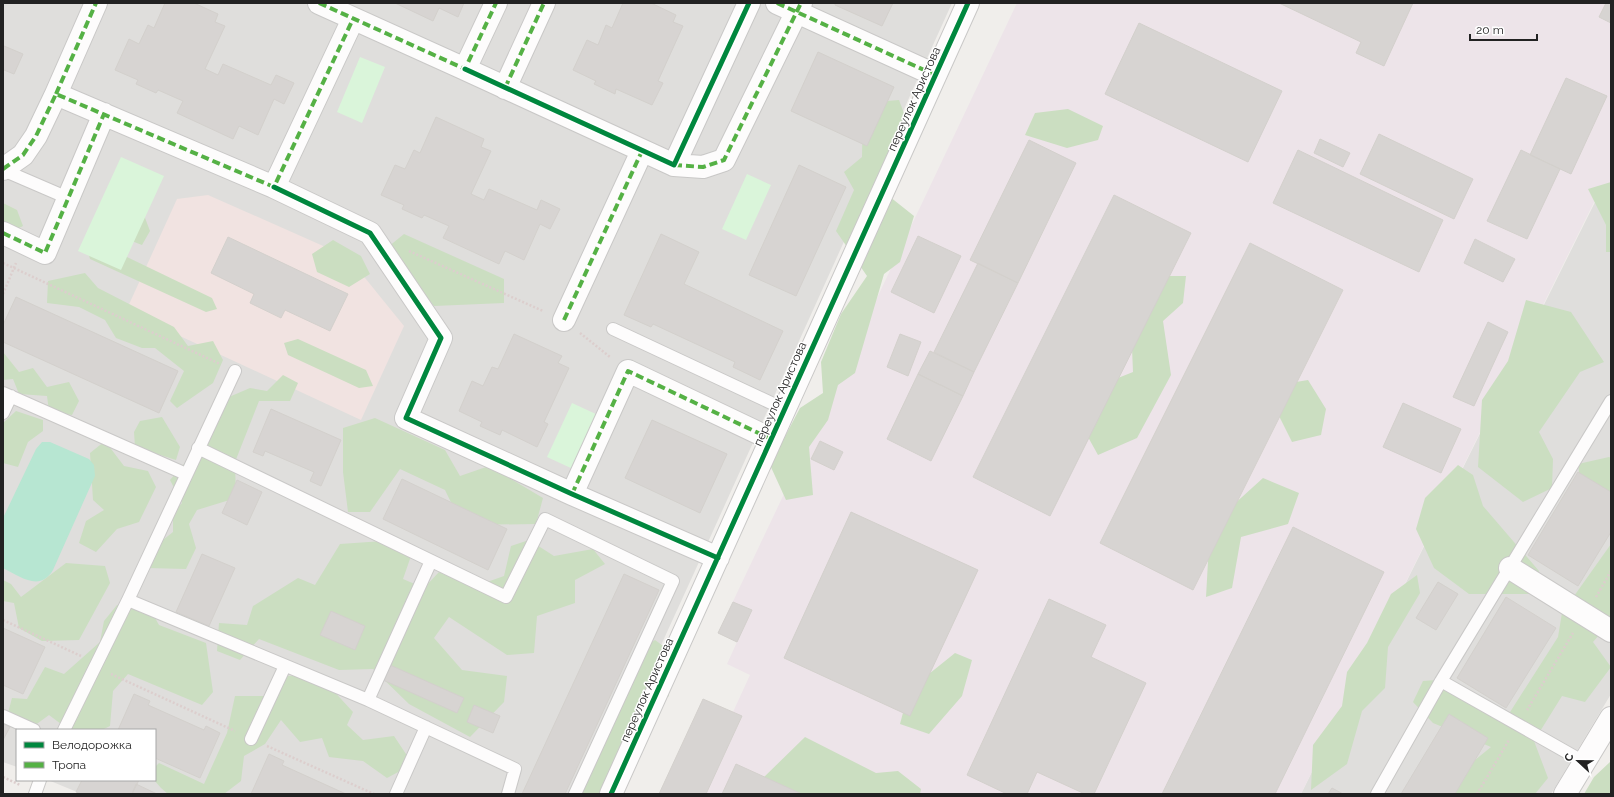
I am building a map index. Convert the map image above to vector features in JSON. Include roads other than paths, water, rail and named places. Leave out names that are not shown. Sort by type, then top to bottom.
[{"type":"street","points":[[3,170],[23,155],[36,136],[96,3]]},
{"type":"street","points":[[319,3],[674,165],[703,167],[724,160],[799,8]]},
{"type":"street","points":[[465,69],[496,3]]},
{"type":"street","points":[[505,88],[544,3]]},
{"type":"street","points":[[674,165],[749,3]]},
{"type":"street","points":[[777,3],[799,8],[935,75]]},
{"type":"street","name":"переулок Аристова","points":[[611,794],[968,3]]},
{"type":"street","points":[[274,187],[353,19]]},
{"type":"street","points":[[56,94],[274,187],[370,233],[441,338],[406,418],[572,494],[718,558]]},
{"type":"street","points":[[3,233],[45,253],[104,114]]},
{"type":"street","points":[[564,320],[642,151]]},
{"type":"street","points":[[572,494],[628,372],[771,439]]},
{"type":"street","points":[[1510,568],[1584,616],[1611,631]]},
{"type":"street","points":[[1565,794],[1611,718]]},
{"type":"lane","points":[[3,170],[68,198]]},
{"type":"lane","points":[[613,329],[784,409]]},
{"type":"lane","points":[[64,729],[128,600],[235,371]]},
{"type":"lane","points":[[3,412],[7,395],[186,474]]},
{"type":"lane","points":[[1377,794],[1441,681],[1611,401]]},
{"type":"lane","points":[[198,448],[506,597],[545,520],[673,580],[575,794]]},
{"type":"lane","points":[[368,700],[431,561]]},
{"type":"lane","points":[[128,600],[368,700],[515,769],[508,794]]},
{"type":"lane","points":[[251,739],[285,666]]},
{"type":"lane","points":[[1441,681],[1584,762]]},
{"type":"lane","points":[[3,716],[32,729]]},
{"type":"lane","points":[[396,794],[426,727]]},
{"type":"lane","points":[[35,794],[40,781]]}]
